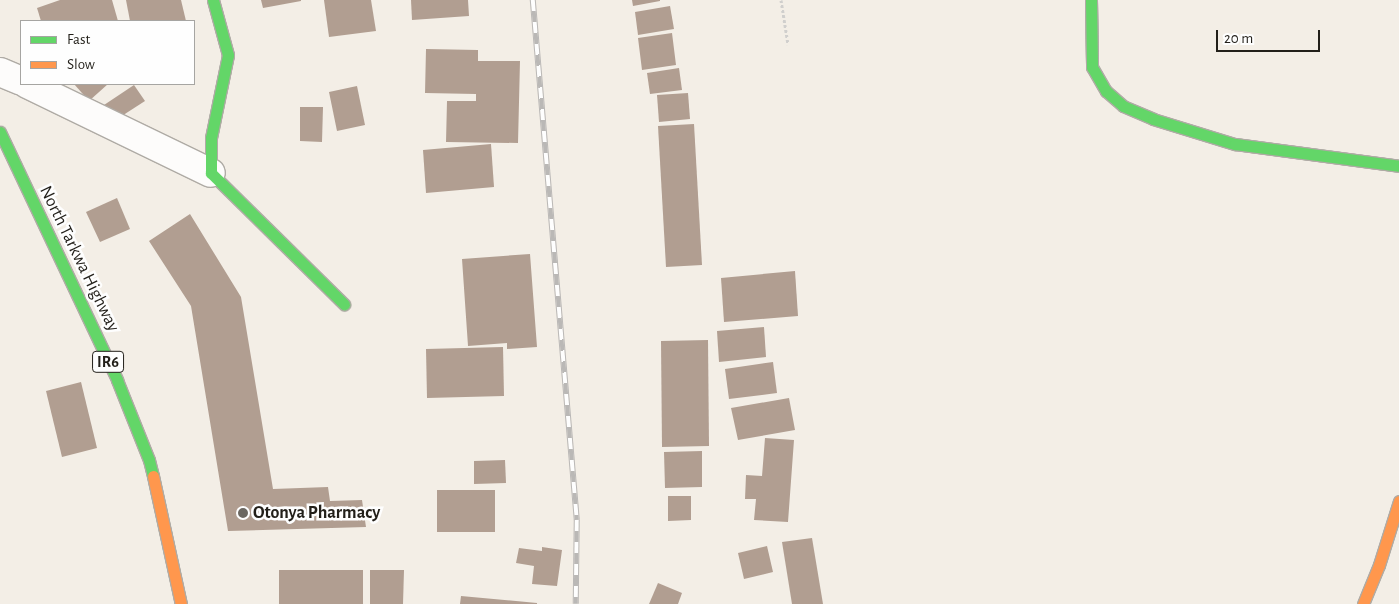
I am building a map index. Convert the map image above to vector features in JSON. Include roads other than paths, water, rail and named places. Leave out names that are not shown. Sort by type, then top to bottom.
[{"type":"street","points":[[211,173],[211,138],[228,55],[213,0]]},
{"type":"street","points":[[1091,0],[1092,67],[1106,91],[1123,106],[1153,119],[1234,144],[1399,166]]},
{"type":"street","points":[[0,72],[20,81]]},
{"type":"street","points":[[29,85],[211,173],[344,304]]},
{"type":"street","name":"North Tarkwa Highway","points":[[0,132],[118,380],[149,460],[181,604]]},
{"type":"street","points":[[1363,604],[1379,565],[1399,501]]},
{"type":"railway","points":[[533,0],[577,520],[576,604]]},
{"type":"place","name":"Otonya Pharmacy","points":[[243,513]]}]
